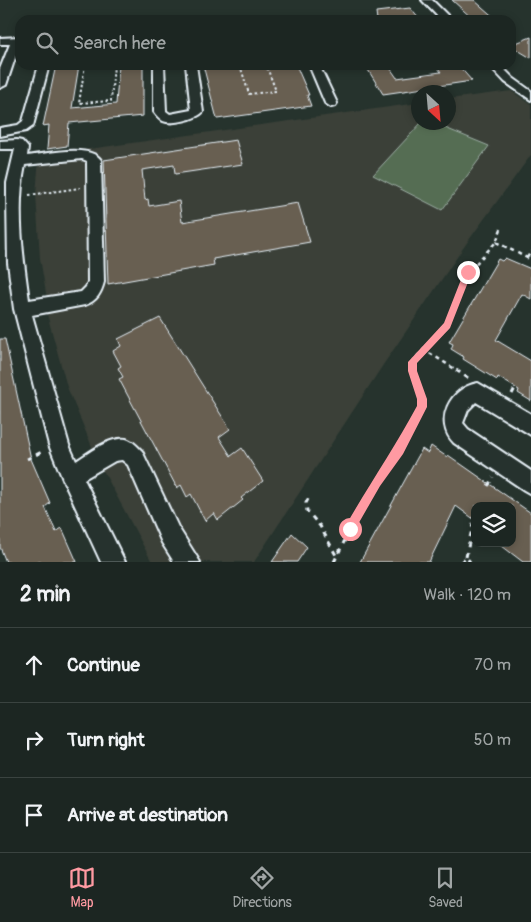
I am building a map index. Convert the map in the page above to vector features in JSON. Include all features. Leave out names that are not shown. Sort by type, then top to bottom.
[{"type":"lane","points":[[427,0],[443,15]]},
{"type":"lane","points":[[0,41],[15,40]]},
{"type":"lane","points":[[0,85],[15,48]]},
{"type":"lane","points":[[0,132],[22,128],[29,123],[43,70]]},
{"type":"lane","points":[[159,70],[160,112],[167,118],[190,116],[197,112],[192,70]]},
{"type":"lane","points":[[316,70],[331,103]]},
{"type":"lane","points":[[499,70],[531,96]]},
{"type":"lane","points":[[0,145],[17,144],[22,148],[14,183],[16,263],[22,309],[59,445],[71,475],[113,562]]},
{"type":"lane","points":[[19,161],[82,155],[90,156],[94,160],[96,282],[94,291],[85,298],[22,309]]},
{"type":"lane","points":[[531,425],[478,392],[471,392],[465,397],[453,424],[455,430],[461,436],[531,483]]},
{"type":"lane","points":[[71,475],[112,451],[125,449],[135,458],[170,535],[188,562]]},
{"type":"path","points":[[84,70],[79,103],[111,101],[114,70]]},
{"type":"path","points":[[242,70],[249,94],[276,91],[268,70]]},
{"type":"path","points":[[36,195],[94,186]]},
{"type":"path","points":[[334,562],[363,504],[399,450],[422,407],[422,399],[412,366],[416,356],[447,326],[468,272],[496,242],[501,229]]},
{"type":"path","points":[[496,242],[531,260]]},
{"type":"path","points":[[527,258],[531,251]]},
{"type":"path","points":[[423,349],[474,381]]},
{"type":"path","points":[[308,499],[306,503],[307,511],[320,526],[337,557]]},
{"type":"path","points":[[460,562],[466,557],[471,533]]},
{"type":"path","points":[[466,557],[470,562]]},
{"type":"shaded area","points":[[511,91],[531,104],[531,155],[466,244],[383,365],[254,562],[152,562],[98,461],[67,387],[47,314],[48,305],[40,258],[36,195],[39,156],[411,104],[411,130],[456,130],[456,98]]},
{"type":"green space","points":[[415,130],[450,130],[489,146],[442,210],[373,175]]},
{"type":"building","points":[[452,0],[474,0],[491,15],[468,15]]},
{"type":"building","points":[[410,8],[416,15],[376,15],[376,12]]},
{"type":"building","points":[[531,37],[531,58],[516,49],[516,43]]},
{"type":"building","points":[[55,70],[78,70],[72,108],[116,104],[119,70],[143,70],[143,116],[69,123],[67,146],[47,149],[49,125],[43,126]]},
{"type":"building","points":[[204,70],[298,70],[309,95],[307,95],[311,106],[217,119]]},
{"type":"building","points":[[368,70],[391,70],[397,78],[441,72],[440,70],[462,70],[472,81],[445,85],[411,85],[411,90],[383,94]]},
{"type":"building","points":[[236,140],[243,164],[175,174],[174,165],[142,170],[145,200],[148,199],[149,206],[179,201],[182,222],[298,203],[310,242],[213,259],[214,265],[108,284],[104,160]]},
{"type":"building","points":[[505,258],[531,269],[531,299],[522,294],[496,340],[531,361],[531,401],[518,393],[519,390],[498,377],[497,380],[463,359],[464,357],[451,349],[453,344],[449,342],[498,259],[502,261]]},
{"type":"building","points":[[160,318],[230,429],[219,437],[231,456],[242,448],[263,481],[241,498],[243,500],[218,520],[214,513],[205,521],[191,494],[187,497],[181,485],[177,488],[119,379],[123,377],[118,368],[121,366],[113,351],[121,346],[118,339]]},
{"type":"building","points":[[0,339],[5,339],[31,459],[50,503],[45,507],[56,532],[62,528],[77,562],[6,562],[0,547]]},
{"type":"building","points":[[431,446],[447,457],[448,455],[515,502],[471,502],[471,517],[456,506],[429,562],[360,562],[422,449],[428,453]]},
{"type":"building","points":[[516,503],[531,513],[531,562],[523,562],[503,547],[516,547]]},
{"type":"building","points":[[292,533],[307,547],[297,562],[272,562]]},
{"type":"route","points":[[350,529],[376,482],[399,450],[422,407],[420,390],[412,371],[413,362],[416,356],[447,326],[468,272]]}]
